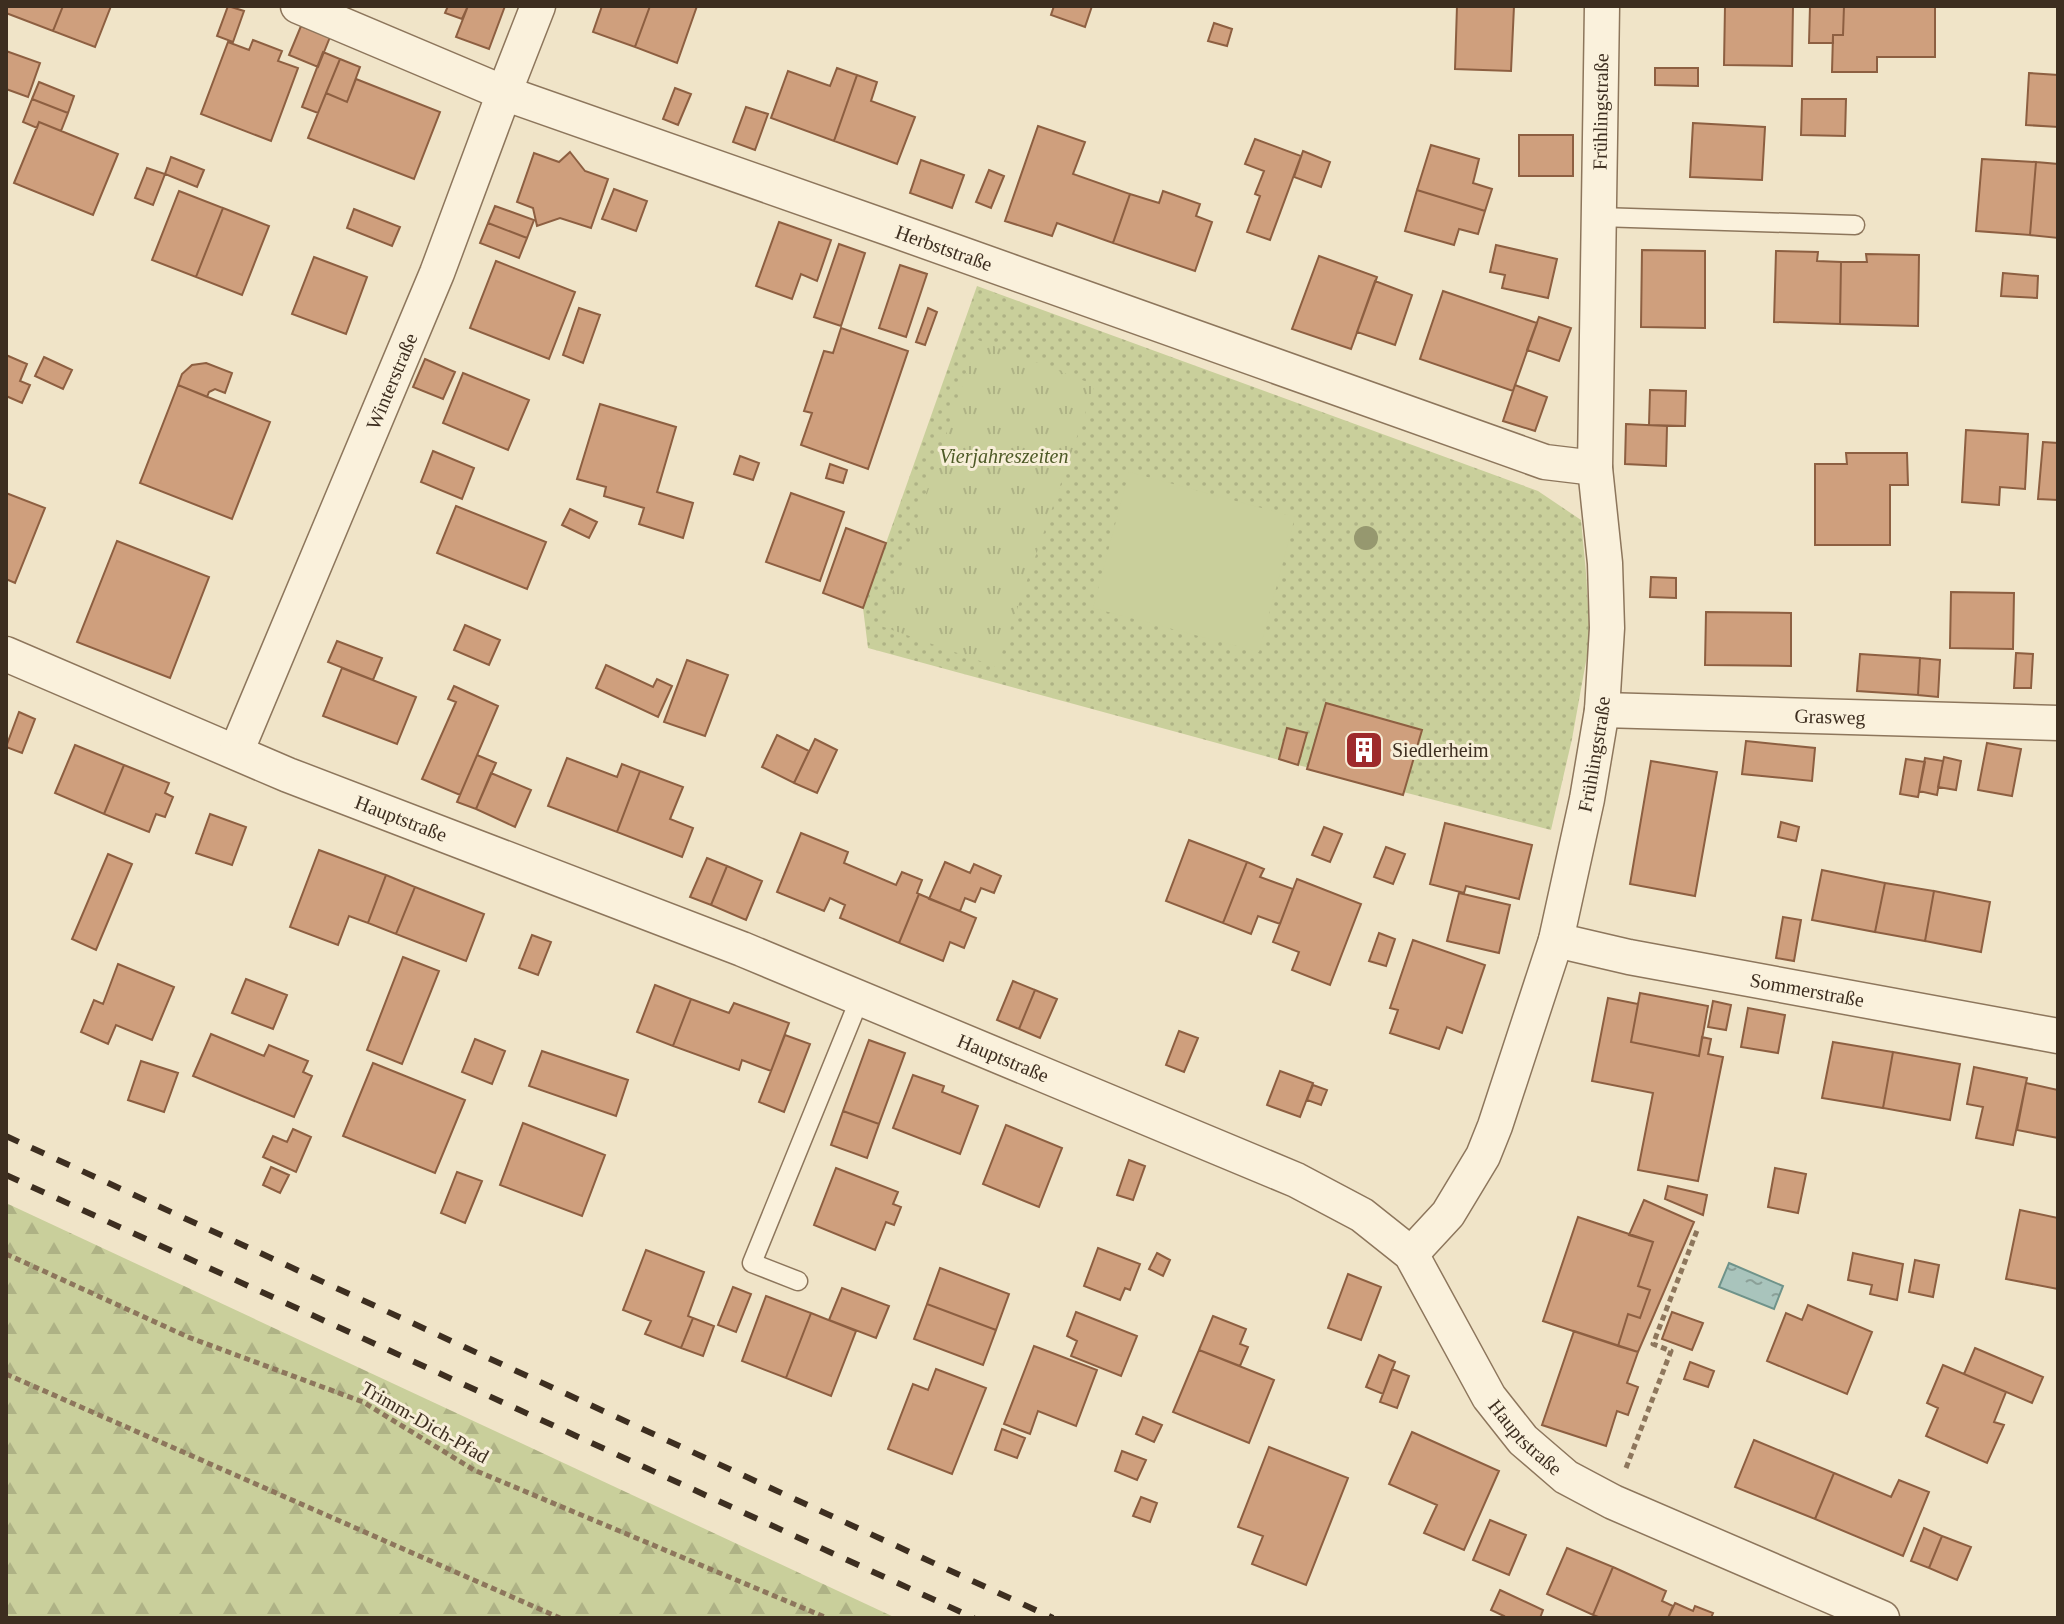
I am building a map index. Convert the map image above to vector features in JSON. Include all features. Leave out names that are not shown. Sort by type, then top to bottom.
[{"type":"street","name":"Herbststraße","points":[[298,6],[504,93],[1545,462],[1595,468]]},
{"type":"street","name":"Winterstraße","points":[[236,752],[437,273],[538,6]]},
{"type":"street","name":"Frühlingstraße","points":[[1411,1254],[1448,1214],[1483,1156],[1556,940],[1587,799],[1602,710],[1607,628],[1605,563],[1595,468],[1602,6]]},
{"type":"street","name":"Hauptstraße","points":[[6,654],[326,790],[742,949],[1296,1180],[1362,1215],[1411,1254],[1489,1397],[1523,1440],[1566,1477],[1613,1502],[1882,1618]]},
{"type":"street","name":"Grasweg","points":[[1602,710],[2058,723]]},
{"type":"street","name":"Sommerstraße","points":[[1556,940],[1629,957],[2058,1036]]},
{"type":"lane","points":[[1599,217],[1855,225]]},
{"type":"lane","points":[[798,1281],[752,1263],[860,998]]},
{"type":"path","points":[[1613,1502],[1671,1351],[1653,1344],[1698,1228]]},
{"type":"path","name":"Trimm-Dich-Pfad","points":[[6,1254],[188,1337],[363,1402],[474,1470],[827,1618]]},
{"type":"path","points":[[6,1374],[560,1618]]},
{"type":"green space","points":[[977,286],[1538,491],[1581,520],[1590,639],[1551,830],[868,648],[863,608]]},
{"type":"green space","name":"Vierjahreszeiten","points":[[978,340],[1095,385],[997,667],[881,626]]},
{"type":"green space","points":[[1129,472],[1295,517],[1259,652],[1093,608]]},
{"type":"green space","points":[[6,1203],[896,1618],[6,1618]]},
{"type":"water","points":[[1729,1263],[1783,1286],[1774,1309],[1719,1287]]},
{"type":"building","points":[[6,6],[63,6],[53,31],[6,13]]},
{"type":"building","points":[[63,6],[111,6],[95,47],[53,31]]},
{"type":"building","points":[[228,6],[244,11],[233,42],[217,36]]},
{"type":"building","points":[[448,6],[468,6],[462,19],[445,13]]},
{"type":"building","points":[[468,6],[505,6],[489,49],[456,37]]},
{"type":"building","points":[[602,6],[650,6],[635,47],[593,32]]},
{"type":"building","points":[[650,6],[697,6],[677,63],[635,47]]},
{"type":"building","points":[[1054,6],[1092,6],[1085,27],[1051,15]]},
{"type":"building","points":[[1457,6],[1514,6],[1511,71],[1455,69]]},
{"type":"building","points":[[1725,6],[1793,6],[1792,66],[1724,65]]},
{"type":"building","points":[[1810,6],[1844,6],[1843,35],[1833,35],[1833,43],[1809,43]]},
{"type":"building","points":[[1844,6],[1935,6],[1935,57],[1877,57],[1877,72],[1832,72],[1833,35],[1843,35]]},
{"type":"building","points":[[1214,23],[1232,29],[1227,46],[1208,41]]},
{"type":"building","points":[[301,26],[330,37],[318,67],[289,55]]},
{"type":"building","points":[[253,40],[282,51],[278,61],[298,68],[271,141],[201,114],[228,42],[249,50]]},
{"type":"building","points":[[6,51],[40,63],[28,97],[6,89]]},
{"type":"building","points":[[323,52],[340,59],[318,113],[302,107]]},
{"type":"building","points":[[340,59],[360,67],[347,102],[326,93]]},
{"type":"building","points":[[837,68],[857,75],[834,141],[771,118],[788,71],[830,86]]},
{"type":"building","points":[[1655,68],[1698,68],[1698,86],[1655,85]]},
{"type":"building","points":[[2029,73],[2058,75],[2058,127],[2026,125]]},
{"type":"building","points":[[857,75],[877,82],[871,101],[915,117],[897,164],[834,141]]},
{"type":"building","points":[[356,79],[440,112],[414,179],[308,138],[326,93],[347,102]]},
{"type":"building","points":[[39,82],[74,96],[68,113],[32,99]]},
{"type":"building","points":[[675,88],[691,94],[678,125],[663,119]]},
{"type":"building","points":[[32,99],[68,113],[61,131],[39,122],[37,128],[23,122]]},
{"type":"building","points":[[1802,99],[1846,99],[1845,136],[1801,135]]},
{"type":"building","points":[[746,107],[768,114],[755,150],[733,142]]},
{"type":"building","points":[[39,122],[118,154],[93,215],[14,183]]},
{"type":"building","points":[[1693,123],[1765,127],[1762,180],[1690,177]]},
{"type":"building","points":[[1038,126],[1085,142],[1073,174],[1130,194],[1113,243],[1057,223],[1052,236],[1005,221]]},
{"type":"building","points":[[1519,135],[1573,135],[1573,176],[1519,176]]},
{"type":"building","points":[[1255,139],[1301,156],[1270,240],[1247,232],[1260,196],[1255,194],[1264,171],[1245,164]]},
{"type":"building","points":[[1431,145],[1479,159],[1473,183],[1492,189],[1485,211],[1417,190]]},
{"type":"building","points":[[1303,151],[1330,162],[1321,187],[1294,177]]},
{"type":"building","points":[[570,152],[585,171],[608,179],[591,228],[560,218],[537,226],[533,208],[517,202],[534,153],[559,162]]},
{"type":"building","points":[[171,157],[204,170],[197,187],[165,174]]},
{"type":"building","points":[[1982,159],[2036,162],[2030,235],[1976,231]]},
{"type":"building","points":[[921,160],[964,175],[952,208],[910,193]]},
{"type":"building","points":[[2036,162],[2058,164],[2058,238],[2030,235]]},
{"type":"building","points":[[147,168],[165,174],[153,205],[135,198]]},
{"type":"building","points":[[989,170],[1004,176],[991,208],[976,202]]},
{"type":"building","points":[[614,189],[647,201],[636,231],[602,219]]},
{"type":"building","points":[[1417,190],[1485,211],[1478,234],[1459,229],[1454,245],[1405,231]]},
{"type":"building","points":[[179,191],[223,208],[196,277],[152,260]]},
{"type":"building","points":[[1163,191],[1200,204],[1196,216],[1212,222],[1195,271],[1113,243],[1130,194],[1159,203]]},
{"type":"building","points":[[495,206],[534,220],[527,238],[488,223]]},
{"type":"building","points":[[223,208],[269,226],[242,295],[196,277]]},
{"type":"building","points":[[354,209],[400,227],[392,246],[347,228]]},
{"type":"building","points":[[779,222],[831,240],[817,281],[801,274],[792,299],[756,286]]},
{"type":"building","points":[[488,223],[527,238],[519,258],[480,243]]},
{"type":"building","points":[[839,244],[865,253],[841,326],[814,317]]},
{"type":"building","points":[[1496,245],[1557,259],[1548,298],[1502,288],[1505,275],[1490,272]]},
{"type":"building","points":[[1642,250],[1705,251],[1705,328],[1641,327]]},
{"type":"building","points":[[1776,251],[1818,252],[1817,261],[1841,262],[1840,324],[1774,322]]},
{"type":"building","points":[[1866,254],[1919,255],[1918,326],[1840,324],[1841,262],[1867,262]]},
{"type":"building","points":[[1319,256],[1377,277],[1351,349],[1292,329]]},
{"type":"building","points":[[314,257],[367,277],[346,334],[292,314]]},
{"type":"building","points":[[496,261],[575,292],[549,359],[470,328]]},
{"type":"building","points":[[900,265],[927,274],[906,337],[879,328]]},
{"type":"building","points":[[2003,273],[2038,276],[2037,298],[2001,296]]},
{"type":"building","points":[[1375,281],[1412,295],[1395,345],[1357,332]]},
{"type":"building","points":[[1443,291],[1537,323],[1513,391],[1420,359]]},
{"type":"building","points":[[579,308],[600,315],[583,363],[563,355]]},
{"type":"building","points":[[928,308],[937,312],[925,345],[916,342]]},
{"type":"building","points":[[1539,317],[1571,328],[1559,361],[1527,350]]},
{"type":"building","points":[[841,328],[908,351],[868,469],[801,445],[812,413],[804,411],[824,351],[833,353]]},
{"type":"building","points":[[6,355],[27,364],[20,381],[30,385],[22,403],[6,396]]},
{"type":"building","points":[[44,357],[72,370],[63,389],[35,376]]},
{"type":"building","points":[[425,359],[455,372],[443,399],[413,387]]},
{"type":"building","points":[[206,363],[232,373],[225,393],[215,389],[207,397],[178,385],[182,374],[192,365]]},
{"type":"building","points":[[463,373],[529,400],[508,450],[443,423]]},
{"type":"building","points":[[178,385],[270,422],[232,519],[140,483]]},
{"type":"building","points":[[1515,385],[1547,397],[1535,431],[1503,421]]},
{"type":"building","points":[[1650,390],[1686,391],[1685,426],[1649,425]]},
{"type":"building","points":[[600,404],[676,427],[657,492],[693,503],[683,538],[639,524],[644,508],[604,496],[606,487],[577,479]]},
{"type":"building","points":[[1626,424],[1667,426],[1666,466],[1625,464]]},
{"type":"building","points":[[1966,430],[2028,434],[2025,489],[2000,487],[1999,505],[1962,502]]},
{"type":"building","points":[[2043,442],[2058,443],[2058,500],[2038,499]]},
{"type":"building","points":[[433,451],[474,468],[462,499],[421,482]]},
{"type":"building","points":[[1846,453],[1907,453],[1908,485],[1890,485],[1890,545],[1815,545],[1815,464],[1847,464]]},
{"type":"building","points":[[740,456],[759,463],[753,480],[734,474]]},
{"type":"building","points":[[830,464],[847,470],[843,483],[826,478]]},
{"type":"building","points":[[6,493],[45,508],[15,583],[6,579]]},
{"type":"building","points":[[791,493],[844,512],[820,581],[766,562]]},
{"type":"building","points":[[456,506],[546,542],[527,589],[437,553]]},
{"type":"building","points":[[570,509],[597,522],[589,538],[562,525]]},
{"type":"building","points":[[846,528],[886,543],[863,608],[823,593]]},
{"type":"building","points":[[117,541],[209,577],[170,678],[77,642]]},
{"type":"building","points":[[1651,577],[1676,578],[1676,598],[1650,597]]},
{"type":"building","points":[[1951,592],[2014,593],[2013,649],[1950,648]]},
{"type":"building","points":[[1706,612],[1791,613],[1791,666],[1705,665]]},
{"type":"building","points":[[465,625],[500,640],[489,665],[454,650]]},
{"type":"building","points":[[337,641],[382,658],[373,680],[328,662]]},
{"type":"building","points":[[2016,653],[2033,654],[2031,688],[2014,688]]},
{"type":"building","points":[[1860,654],[1920,658],[1918,695],[1857,691]]},
{"type":"building","points":[[1920,658],[1940,660],[1938,697],[1918,695]]},
{"type":"building","points":[[687,660],[728,675],[705,736],[664,722]]},
{"type":"building","points":[[606,665],[653,687],[657,679],[672,686],[658,717],[596,688]]},
{"type":"building","points":[[342,668],[416,697],[397,744],[323,716]]},
{"type":"building","points":[[454,686],[498,706],[460,795],[422,779],[456,702],[448,699]]},
{"type":"building","name":"Siedlerheim","points":[[1326,703],[1422,730],[1403,795],[1307,769]]},
{"type":"building","points":[[19,712],[35,719],[22,753],[6,747]]},
{"type":"building","points":[[1287,728],[1307,733],[1298,765],[1279,759]]},
{"type":"building","points":[[777,735],[809,751],[794,783],[762,767]]},
{"type":"building","points":[[815,739],[837,750],[817,793],[794,783]]},
{"type":"building","points":[[1746,741],[1815,748],[1812,781],[1742,774]]},
{"type":"building","points":[[1987,743],[2021,749],[2012,796],[1978,790]]},
{"type":"building","points":[[75,745],[124,765],[104,814],[55,793]]},
{"type":"building","points":[[477,755],[496,763],[476,809],[457,802]]},
{"type":"building","points":[[1944,757],[1961,761],[1956,790],[1938,787]]},
{"type":"building","points":[[567,758],[617,777],[622,764],[640,771],[617,832],[548,806]]},
{"type":"building","points":[[1925,758],[1943,761],[1937,795],[1919,791]]},
{"type":"building","points":[[1906,759],[1925,762],[1918,797],[1900,794]]},
{"type":"building","points":[[1651,761],[1717,772],[1695,896],[1630,884]]},
{"type":"building","points":[[124,765],[169,783],[165,793],[173,797],[165,817],[156,814],[149,832],[104,814]]},
{"type":"building","points":[[640,771],[683,787],[670,819],[693,828],[682,857],[617,832]]},
{"type":"building","points":[[491,773],[531,790],[515,827],[476,809]]},
{"type":"building","points":[[210,814],[246,827],[232,865],[196,853]]},
{"type":"building","points":[[1781,822],[1799,827],[1796,841],[1778,837]]},
{"type":"building","points":[[1445,823],[1532,845],[1519,899],[1466,886],[1464,893],[1430,884]]},
{"type":"building","points":[[1324,827],[1342,834],[1330,862],[1312,855]]},
{"type":"building","points":[[801,833],[848,852],[844,863],[896,885],[902,872],[922,880],[899,943],[840,918],[845,905],[830,898],[824,911],[777,892]]},
{"type":"building","points":[[1189,840],[1247,862],[1223,923],[1166,901]]},
{"type":"building","points":[[1386,847],[1405,854],[1393,884],[1374,877]]},
{"type":"building","points":[[319,850],[386,875],[368,923],[349,916],[338,945],[290,927]]},
{"type":"building","points":[[108,854],[132,864],[96,950],[72,939]]},
{"type":"building","points":[[707,858],[727,866],[711,905],[690,897]]},
{"type":"building","points":[[945,862],[970,873],[974,864],[1001,876],[994,893],[981,888],[975,902],[965,898],[960,911],[929,899]]},
{"type":"building","points":[[1247,862],[1264,869],[1260,877],[1293,889],[1280,924],[1258,916],[1251,934],[1223,923]]},
{"type":"building","points":[[727,866],[762,881],[746,920],[711,905]]},
{"type":"building","points":[[1822,870],[1885,883],[1875,932],[1812,920]]},
{"type":"building","points":[[386,875],[415,887],[396,934],[368,923]]},
{"type":"building","points":[[1297,879],[1361,904],[1330,985],[1292,970],[1299,952],[1273,942]]},
{"type":"building","points":[[1885,883],[1934,891],[1925,941],[1875,932]]},
{"type":"building","points":[[415,887],[484,914],[466,961],[396,934]]},
{"type":"building","points":[[1934,891],[1990,902],[1981,952],[1925,941]]},
{"type":"building","points":[[1459,893],[1510,905],[1499,953],[1447,941]]},
{"type":"building","points":[[919,894],[976,918],[964,948],[950,942],[943,961],[899,943]]},
{"type":"building","points":[[1783,917],[1801,920],[1794,961],[1776,958]]},
{"type":"building","points":[[1379,933],[1395,939],[1386,966],[1369,961]]},
{"type":"building","points":[[532,935],[551,942],[538,975],[519,968]]},
{"type":"building","points":[[1413,940],[1485,965],[1462,1033],[1447,1027],[1439,1049],[1390,1033],[1398,1010],[1390,1008]]},
{"type":"building","points":[[403,957],[439,971],[402,1064],[367,1050]]},
{"type":"building","points":[[118,964],[174,987],[152,1040],[116,1025],[108,1044],[81,1032],[94,1000],[103,1004]]},
{"type":"building","points":[[246,979],[287,995],[273,1029],[232,1013]]},
{"type":"building","points":[[1013,981],[1035,990],[1019,1029],[997,1020]]},
{"type":"building","points":[[655,985],[691,999],[673,1046],[637,1032]]},
{"type":"building","points":[[1035,990],[1057,999],[1040,1038],[1019,1029]]},
{"type":"building","points":[[1640,993],[1708,1006],[1699,1056],[1631,1042]]},
{"type":"building","points":[[1608,998],[1638,1004],[1631,1042],[1699,1056],[1702,1037],[1711,1039],[1708,1054],[1723,1057],[1698,1181],[1638,1170],[1653,1093],[1592,1081]]},
{"type":"building","points":[[691,999],[729,1013],[734,1003],[789,1023],[771,1071],[742,1060],[739,1070],[673,1046]]},
{"type":"building","points":[[1713,1001],[1731,1005],[1726,1030],[1708,1027]]},
{"type":"building","points":[[1748,1008],[1785,1015],[1778,1053],[1741,1047]]},
{"type":"building","points":[[1179,1031],[1198,1038],[1184,1072],[1166,1065]]},
{"type":"building","points":[[211,1034],[264,1056],[269,1045],[308,1061],[303,1072],[312,1076],[294,1117],[193,1076]]},
{"type":"building","points":[[785,1035],[810,1044],[784,1112],[759,1102]]},
{"type":"building","points":[[475,1039],[505,1051],[492,1084],[462,1072]]},
{"type":"building","points":[[869,1040],[905,1053],[879,1124],[843,1111]]},
{"type":"building","points":[[1833,1042],[1893,1052],[1883,1108],[1822,1098]]},
{"type":"building","points":[[542,1051],[628,1080],[616,1116],[529,1086]]},
{"type":"building","points":[[1893,1052],[1960,1064],[1950,1120],[1883,1108]]},
{"type":"building","points":[[141,1061],[178,1073],[164,1112],[128,1100]]},
{"type":"building","points":[[373,1063],[465,1100],[435,1173],[343,1136]]},
{"type":"building","points":[[1974,1067],[2027,1078],[2013,1145],[1976,1138],[1983,1107],[1967,1104]]},
{"type":"building","points":[[1280,1071],[1313,1083],[1300,1117],[1267,1105]]},
{"type":"building","points":[[913,1075],[944,1086],[942,1092],[978,1106],[960,1154],[893,1128]]},
{"type":"building","points":[[2026,1083],[2058,1090],[2058,1138],[2017,1130]]},
{"type":"building","points":[[1313,1085],[1327,1090],[1321,1105],[1307,1100]]},
{"type":"building","points":[[843,1111],[879,1124],[867,1158],[831,1145]]},
{"type":"building","points":[[523,1123],[605,1155],[582,1216],[500,1185]]},
{"type":"building","points":[[1006,1125],[1062,1148],[1039,1207],[983,1184]]},
{"type":"building","points":[[293,1129],[311,1137],[296,1172],[263,1157],[273,1136],[287,1142]]},
{"type":"building","points":[[1129,1160],[1145,1166],[1133,1200],[1117,1195]]},
{"type":"building","points":[[271,1167],[289,1175],[280,1193],[263,1185]]},
{"type":"building","points":[[836,1168],[898,1192],[893,1204],[901,1207],[894,1225],[886,1222],[875,1250],[814,1225]]},
{"type":"building","points":[[1775,1168],[1806,1174],[1798,1213],[1768,1207]]},
{"type":"building","points":[[457,1172],[482,1181],[465,1223],[441,1213]]},
{"type":"building","points":[[1668,1186],[1707,1195],[1703,1215],[1665,1199]]},
{"type":"building","points":[[1644,1200],[1694,1222],[1638,1352],[1618,1346],[1628,1314],[1640,1318],[1650,1290],[1638,1286],[1653,1242],[1629,1235]]},
{"type":"building","points":[[2020,1210],[2058,1218],[2058,1289],[2006,1279]]},
{"type":"building","points":[[1578,1217],[1653,1242],[1638,1286],[1650,1290],[1640,1318],[1628,1314],[1618,1346],[1543,1321]]},
{"type":"building","points":[[1098,1248],[1140,1264],[1130,1290],[1125,1288],[1120,1300],[1084,1286]]},
{"type":"building","points":[[646,1250],[704,1272],[688,1316],[693,1318],[681,1348],[645,1334],[651,1321],[623,1310]]},
{"type":"building","points":[[1157,1253],[1170,1260],[1163,1276],[1149,1269]]},
{"type":"building","points":[[1853,1253],[1903,1264],[1897,1300],[1870,1294],[1872,1285],[1848,1280]]},
{"type":"building","points":[[1915,1260],[1939,1265],[1933,1297],[1909,1292]]},
{"type":"building","points":[[940,1268],[1009,1294],[996,1330],[927,1304]]},
{"type":"building","points":[[1348,1274],[1381,1287],[1361,1340],[1328,1328]]},
{"type":"building","points":[[733,1287],[751,1294],[736,1332],[718,1325]]},
{"type":"building","points":[[842,1288],[889,1306],[876,1338],[829,1320]]},
{"type":"building","points":[[766,1296],[811,1313],[786,1378],[742,1361]]},
{"type":"building","points":[[927,1304],[996,1330],[983,1365],[914,1339]]},
{"type":"building","points":[[1808,1305],[1872,1332],[1847,1394],[1767,1361],[1786,1313],[1802,1320]]},
{"type":"building","points":[[1076,1312],[1137,1336],[1121,1376],[1071,1356],[1077,1341],[1067,1336]]},
{"type":"building","points":[[1672,1312],[1703,1323],[1692,1350],[1662,1339]]},
{"type":"building","points":[[811,1313],[856,1331],[831,1396],[786,1378]]},
{"type":"building","points":[[1213,1316],[1246,1329],[1240,1344],[1248,1347],[1240,1366],[1199,1350]]},
{"type":"building","points":[[693,1318],[714,1326],[703,1356],[681,1348]]},
{"type":"building","points":[[1574,1331],[1638,1352],[1627,1383],[1638,1387],[1628,1415],[1617,1411],[1606,1446],[1542,1425]]},
{"type":"building","points":[[1034,1346],[1097,1370],[1076,1426],[1038,1411],[1030,1434],[1004,1424]]},
{"type":"building","points":[[1975,1348],[2043,1377],[2032,1403],[1964,1374]]},
{"type":"building","points":[[1199,1350],[1274,1380],[1249,1443],[1173,1412]]},
{"type":"building","points":[[1379,1355],[1395,1362],[1383,1394],[1366,1387]]},
{"type":"building","points":[[1690,1362],[1714,1371],[1708,1387],[1684,1379]]},
{"type":"building","points":[[1943,1365],[2006,1392],[1994,1422],[2004,1425],[1987,1463],[1926,1436],[1938,1408],[1927,1403]]},
{"type":"building","points":[[936,1369],[986,1388],[952,1474],[888,1449],[913,1384],[928,1390]]},
{"type":"building","points":[[1392,1369],[1409,1376],[1397,1408],[1380,1402]]},
{"type":"building","points":[[1143,1417],[1162,1425],[1154,1442],[1136,1434]]},
{"type":"building","points":[[1002,1429],[1025,1438],[1017,1458],[995,1450]]},
{"type":"building","points":[[1412,1432],[1499,1471],[1464,1550],[1424,1533],[1437,1505],[1389,1484]]},
{"type":"building","points":[[1754,1440],[1834,1473],[1815,1519],[1735,1487]]},
{"type":"building","points":[[1269,1447],[1348,1478],[1306,1585],[1252,1564],[1263,1536],[1238,1527]]},
{"type":"building","points":[[1122,1451],[1146,1460],[1137,1480],[1115,1471]]},
{"type":"building","points":[[1834,1473],[1891,1497],[1899,1480],[1929,1492],[1903,1556],[1815,1519]]},
{"type":"building","points":[[1141,1497],[1157,1503],[1150,1522],[1133,1516]]},
{"type":"building","points":[[1490,1520],[1526,1535],[1509,1575],[1473,1560]]},
{"type":"building","points":[[1924,1528],[1942,1536],[1929,1568],[1911,1561]]},
{"type":"building","points":[[1942,1536],[1971,1547],[1957,1580],[1929,1568]]},
{"type":"building","points":[[1567,1548],[1613,1567],[1593,1615],[1547,1594]]},
{"type":"building","points":[[1613,1567],[1666,1591],[1662,1601],[1673,1606],[1668,1618],[1601,1618],[1593,1615]]},
{"type":"building","points":[[1500,1590],[1543,1610],[1540,1618],[1503,1618],[1491,1610]]},
{"type":"building","points":[[1675,1603],[1693,1611],[1695,1606],[1713,1613],[1711,1618],[1668,1618]]},
{"type":"railway","points":[[6,1136],[1053,1618]]},
{"type":"railway","points":[[6,1175],[974,1618]]},
{"type":"place","name":"Siedlerheim","points":[[1364,750]]}]
